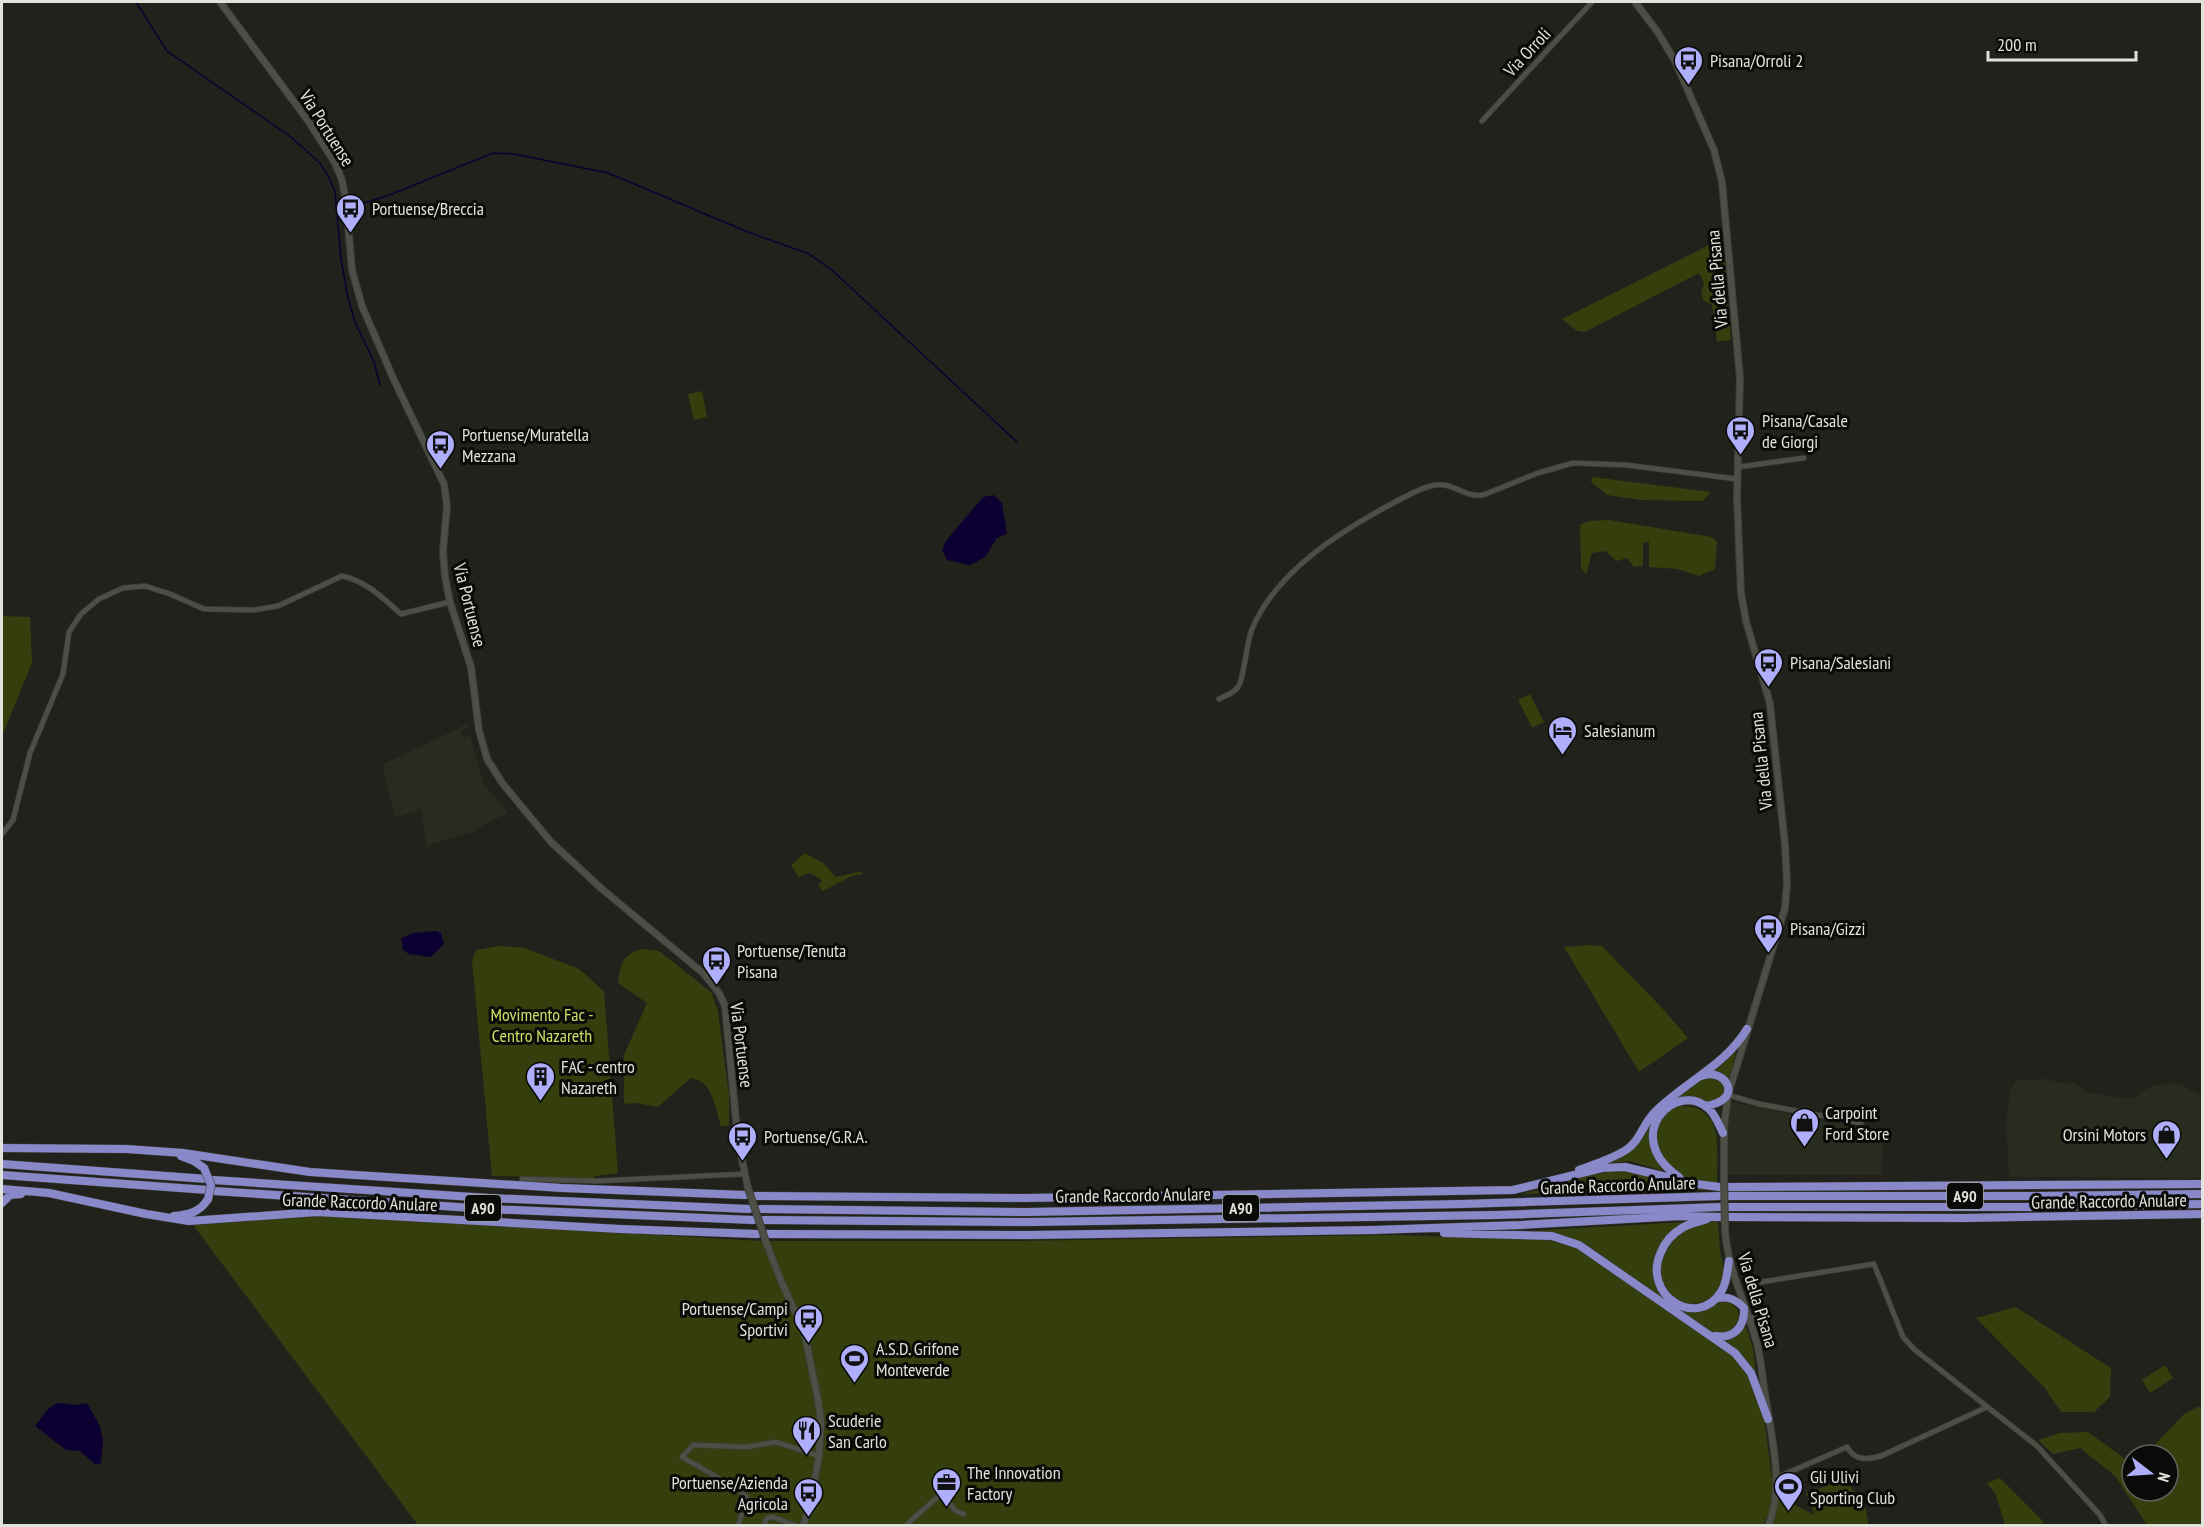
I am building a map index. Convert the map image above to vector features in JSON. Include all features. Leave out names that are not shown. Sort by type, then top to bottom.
[{"type":"highway","points":[[1530,1188],[1626,1150],[1636,1140],[1651,1115],[1733,1048],[1747,1029]]},
{"type":"highway","points":[[1698,1077],[1708,1073],[1719,1076],[1726,1083],[1728,1095],[1720,1103],[1705,1106]]},
{"type":"highway","points":[[1686,1182],[1660,1160],[1654,1142],[1654,1129],[1659,1115],[1668,1106],[1681,1101],[1693,1102],[1705,1106],[1713,1114],[1723,1133]]},
{"type":"highway","name":"Grande Raccordo Anulare","points":[[2,1148],[183,1153],[310,1172],[562,1188],[746,1192]]},
{"type":"highway","points":[[146,1214],[172,1216],[190,1214],[201,1208],[210,1194],[211,1185],[204,1168],[185,1157],[149,1151]]},
{"type":"highway","name":"Grande Raccordo Anulare","points":[[2,1164],[489,1198],[749,1209]]},
{"type":"highway","name":"Grande Raccordo Anulare","points":[[756,1196],[1072,1197],[1501,1190],[1530,1188],[1602,1168],[1625,1167],[1686,1182],[1724,1187],[2202,1184]]},
{"type":"highway","name":"Grande Raccordo Anulare","points":[[2,1175],[210,1194],[753,1220]]},
{"type":"highway","points":[[2,1188],[49,1193]]},
{"type":"highway","points":[[2,1203],[10,1195],[49,1193]]},
{"type":"highway","name":"Grande Raccordo Anulare","points":[[49,1193],[146,1214],[199,1221],[317,1212],[758,1234]]},
{"type":"highway","name":"Grande Raccordo Anulare","points":[[761,1209],[885,1212],[1050,1211],[1462,1204],[1724,1196],[2202,1194]]},
{"type":"highway","name":"Grande Raccordo Anulare","points":[[764,1220],[1041,1222],[1486,1215],[1724,1207],[2029,1207],[2202,1204]]},
{"type":"highway","name":"Grande Raccordo Anulare","points":[[1374,1230],[1521,1226],[1680,1216],[1976,1218],[2202,1215]]},
{"type":"highway","points":[[1711,1217],[1683,1227],[1673,1235],[1660,1252],[1656,1273],[1664,1294],[1678,1305],[1699,1306],[1717,1298],[1730,1298],[1743,1308],[1743,1320],[1738,1330],[1727,1336],[1714,1336]]},
{"type":"highway","points":[[767,1238],[1374,1230],[1540,1235],[1566,1239],[1598,1256],[1714,1336],[1744,1362],[1760,1394],[1768,1419]]},
{"type":"highway","points":[[1717,1298],[1725,1284],[1729,1262]]},
{"type":"main road","name":"Via Portuense","points":[[220,2],[309,122],[340,174],[346,202],[352,270],[362,306],[394,380],[444,484],[447,506],[443,552],[450,602],[472,675],[482,743],[496,773],[556,846],[628,911],[703,973],[723,1000],[738,1141],[746,1192],[804,1332],[814,1375],[821,1422],[819,1456],[810,1505],[803,1526]]},
{"type":"main road","name":"Via della Pisana","points":[[1635,2],[1675,61],[1714,150],[1720,173],[1740,378],[1737,479],[1742,599],[1770,701],[1785,845],[1787,883],[1782,921],[1728,1095],[1723,1133],[1725,1230],[1729,1262],[1758,1348],[1776,1478],[1775,1503],[1767,1526]]},
{"type":"street","name":"Via Orroli","points":[[1482,121],[1592,2]]},
{"type":"street","points":[[1738,467],[1804,458]]},
{"type":"street","points":[[1219,699],[1240,685],[1245,649],[1251,630],[1264,608],[1289,578],[1324,547],[1353,526],[1426,487],[1442,484],[1471,495],[1483,495],[1555,466],[1580,462],[1626,465],[1737,479]]},
{"type":"street","points":[[2,834],[15,815],[23,773],[63,674],[69,632],[81,614],[99,599],[123,588],[145,586],[204,609],[254,610],[278,606],[342,576],[372,588],[402,614],[450,602]]},
{"type":"street","points":[[1728,1095],[1752,1102],[1861,1123]]},
{"type":"street","points":[[522,1179],[597,1181],[744,1174]]},
{"type":"street","points":[[1750,1323],[1757,1310],[1755,1283],[1874,1264],[1903,1337],[1928,1360],[2037,1446],[2100,1515],[2106,1526]]},
{"type":"street","points":[[1776,1478],[1847,1447],[1853,1455],[1865,1459],[1881,1456],[1987,1407]]},
{"type":"street","points":[[738,1526],[747,1497],[736,1488],[682,1458],[693,1445],[747,1447],[776,1442],[819,1456]]},
{"type":"street","points":[[906,1525],[941,1494],[956,1511],[964,1514]]},
{"type":"street","points":[[764,1526],[767,1518],[773,1517],[796,1526]]},
{"type":"shaded area","points":[[994,495],[1002,503],[1007,534],[997,538],[985,557],[970,565],[947,560],[942,550],[946,541],[983,497]]},
{"type":"shaded area","points":[[467,724],[468,728],[460,731],[462,738],[470,736],[484,784],[508,812],[472,832],[426,846],[421,809],[395,818],[382,765]]},
{"type":"shaded area","points":[[436,931],[441,933],[444,944],[431,957],[409,954],[403,950],[401,938],[413,933]]},
{"type":"shaded area","points":[[2045,1079],[2067,1084],[2074,1083],[2087,1092],[2119,1098],[2133,1098],[2151,1086],[2171,1083],[2182,1085],[2198,1094],[2202,1097],[2202,1178],[2009,1177],[2006,1123],[2010,1090],[2015,1081]]},
{"type":"shaded area","points":[[1731,1102],[1860,1128],[1883,1128],[1882,1175],[1727,1175],[1727,1125]]},
{"type":"shaded area","points":[[57,1403],[75,1405],[87,1403],[100,1426],[103,1440],[101,1463],[96,1465],[80,1451],[66,1450],[35,1426],[49,1408]]},
{"type":"green space","points":[[1711,244],[1724,249],[1731,340],[1717,342],[1712,305],[1704,301],[1701,293],[1704,283],[1699,273],[1585,332],[1577,331],[1562,319]]},
{"type":"green space","points":[[702,391],[707,417],[694,420],[688,394]]},
{"type":"green space","points":[[1592,477],[1711,492],[1702,501],[1641,500],[1607,495],[1591,482]]},
{"type":"green space","points":[[1609,520],[1712,537],[1717,542],[1715,569],[1699,576],[1677,569],[1649,567],[1649,542],[1643,543],[1643,566],[1634,567],[1627,558],[1617,561],[1605,551],[1592,553],[1586,575],[1581,568],[1580,525],[1588,521]]},
{"type":"green space","points":[[2,616],[30,617],[32,663],[2,736]]},
{"type":"green space","points":[[1530,694],[1544,722],[1532,728],[1518,700]]},
{"type":"green space","points":[[805,853],[823,863],[836,877],[862,871],[863,874],[852,876],[823,891],[818,886],[822,880],[810,873],[799,877],[791,865]]},
{"type":"green space","name":"Movimento Fac - Centro Nazareth","points":[[500,946],[525,948],[579,969],[604,991],[618,1173],[594,1178],[492,1176],[472,961],[476,950]]},
{"type":"green space","points":[[1602,946],[1688,1038],[1639,1072],[1564,947]]},
{"type":"green space","points":[[644,949],[659,951],[711,992],[718,1011],[729,1095],[729,1126],[721,1126],[709,1090],[698,1080],[691,1078],[658,1107],[636,1103],[624,1104],[624,1055],[647,1003],[618,983],[620,970],[627,956]]},
{"type":"green space","points":[[1737,1048],[1728,1082],[1708,1072]]},
{"type":"green space","points":[[1712,1078],[1722,1083],[1726,1095],[1710,1102],[1698,1100],[1671,1102],[1698,1081]]},
{"type":"green space","points":[[1678,1106],[1693,1107],[1704,1112],[1711,1120],[1717,1142],[1717,1182],[1684,1177],[1666,1163],[1660,1153],[1657,1131],[1667,1113]]},
{"type":"green space","points":[[1651,1123],[1649,1137],[1653,1154],[1663,1171],[1630,1161],[1610,1163],[1635,1148]]},
{"type":"green space","points":[[1616,1171],[1640,1173],[1713,1190],[1521,1194],[1594,1174]]},
{"type":"green space","points":[[318,1216],[761,1241],[1016,1241],[1393,1235],[1548,1240],[1584,1251],[1731,1353],[1752,1381],[1764,1417],[1773,1487],[1769,1513],[1762,1526],[418,1525],[193,1225]]},
{"type":"green space","points":[[1718,1221],[1724,1270],[1720,1287],[1711,1297],[1702,1302],[1683,1302],[1671,1297],[1663,1288],[1660,1274],[1660,1267],[1670,1243],[1682,1231],[1690,1227]]},
{"type":"green space","points":[[1686,1222],[1667,1237],[1655,1257],[1654,1280],[1658,1291],[1666,1301],[1586,1244],[1540,1233],[1511,1232]]},
{"type":"green space","points":[[1719,1301],[1729,1302],[1738,1312],[1737,1325],[1725,1334],[1717,1334],[1708,1330],[1678,1308],[1699,1309]]},
{"type":"green space","points":[[2016,1307],[2111,1368],[2110,1397],[2094,1412],[2061,1412],[2044,1387],[1976,1318]]},
{"type":"green space","points":[[1746,1326],[1753,1349],[1756,1375],[1743,1356],[1723,1340],[1735,1337]]},
{"type":"green space","points":[[2165,1365],[2173,1378],[2150,1393],[2142,1380]]},
{"type":"green space","points":[[2202,1407],[2202,1525],[2147,1525],[2133,1503],[2180,1503],[2180,1443],[2156,1443],[2185,1413]]},
{"type":"green space","points":[[2088,1432],[2120,1455],[2120,1484],[2115,1476],[2080,1448],[2053,1454],[2038,1440],[2060,1433]]},
{"type":"green space","points":[[2000,1478],[2045,1525],[2005,1525],[1996,1495],[1987,1483]]},
{"type":"green space","points":[[1844,1480],[1864,1502],[1869,1525],[1764,1526],[1779,1497],[1815,1515],[1806,1493]]},
{"type":"waterway","points":[[136,2],[167,51],[291,137],[320,163],[335,191],[341,259],[348,298],[355,322],[374,362],[380,385]]},
{"type":"waterway","points":[[350,203],[364,203],[387,196],[493,153],[514,154],[608,173],[748,232],[809,254],[833,271],[1017,442]]},
{"type":"waterway","points":[[336,203],[345,203]]},
{"type":"place","name":"Pisana/Orroli 2","points":[[1689,86]]},
{"type":"place","name":"Portuense/Breccia","points":[[351,234]]},
{"type":"place","name":"Pisana/Casale de Giorgi","points":[[1741,456]]},
{"type":"place","name":"Portuense/Muratella Mezzana","points":[[441,470]]},
{"type":"place","name":"Pisana/Salesiani","points":[[1769,688]]},
{"type":"place","name":"Salesianum","points":[[1563,756]]},
{"type":"place","name":"Pisana/Gizzi","points":[[1769,954]]},
{"type":"place","name":"Portuense/Tenuta Pisana","points":[[716,986]]},
{"type":"place","name":"FAC - centro Nazareth","points":[[540,1102]]},
{"type":"place","name":"Carpoint Ford Store","points":[[1804,1148]]},
{"type":"place","name":"Orsini Motors","points":[[2167,1160]]},
{"type":"place","name":"Portuense/G.R.A.","points":[[743,1162]]},
{"type":"place","name":"Portuense/Campi Sportivi","points":[[809,1344]]},
{"type":"place","name":"A.S.D. Grifone Monteverde","points":[[855,1384]]},
{"type":"place","name":"Scuderie San Carlo","points":[[807,1456]]},
{"type":"place","name":"The Innovation Factory","points":[[946,1508]]},
{"type":"place","name":"Gli Ulivi Sporting Club","points":[[1789,1512]]},
{"type":"place","name":"Portuense/Azienda Agricola","points":[[809,1518]]}]
